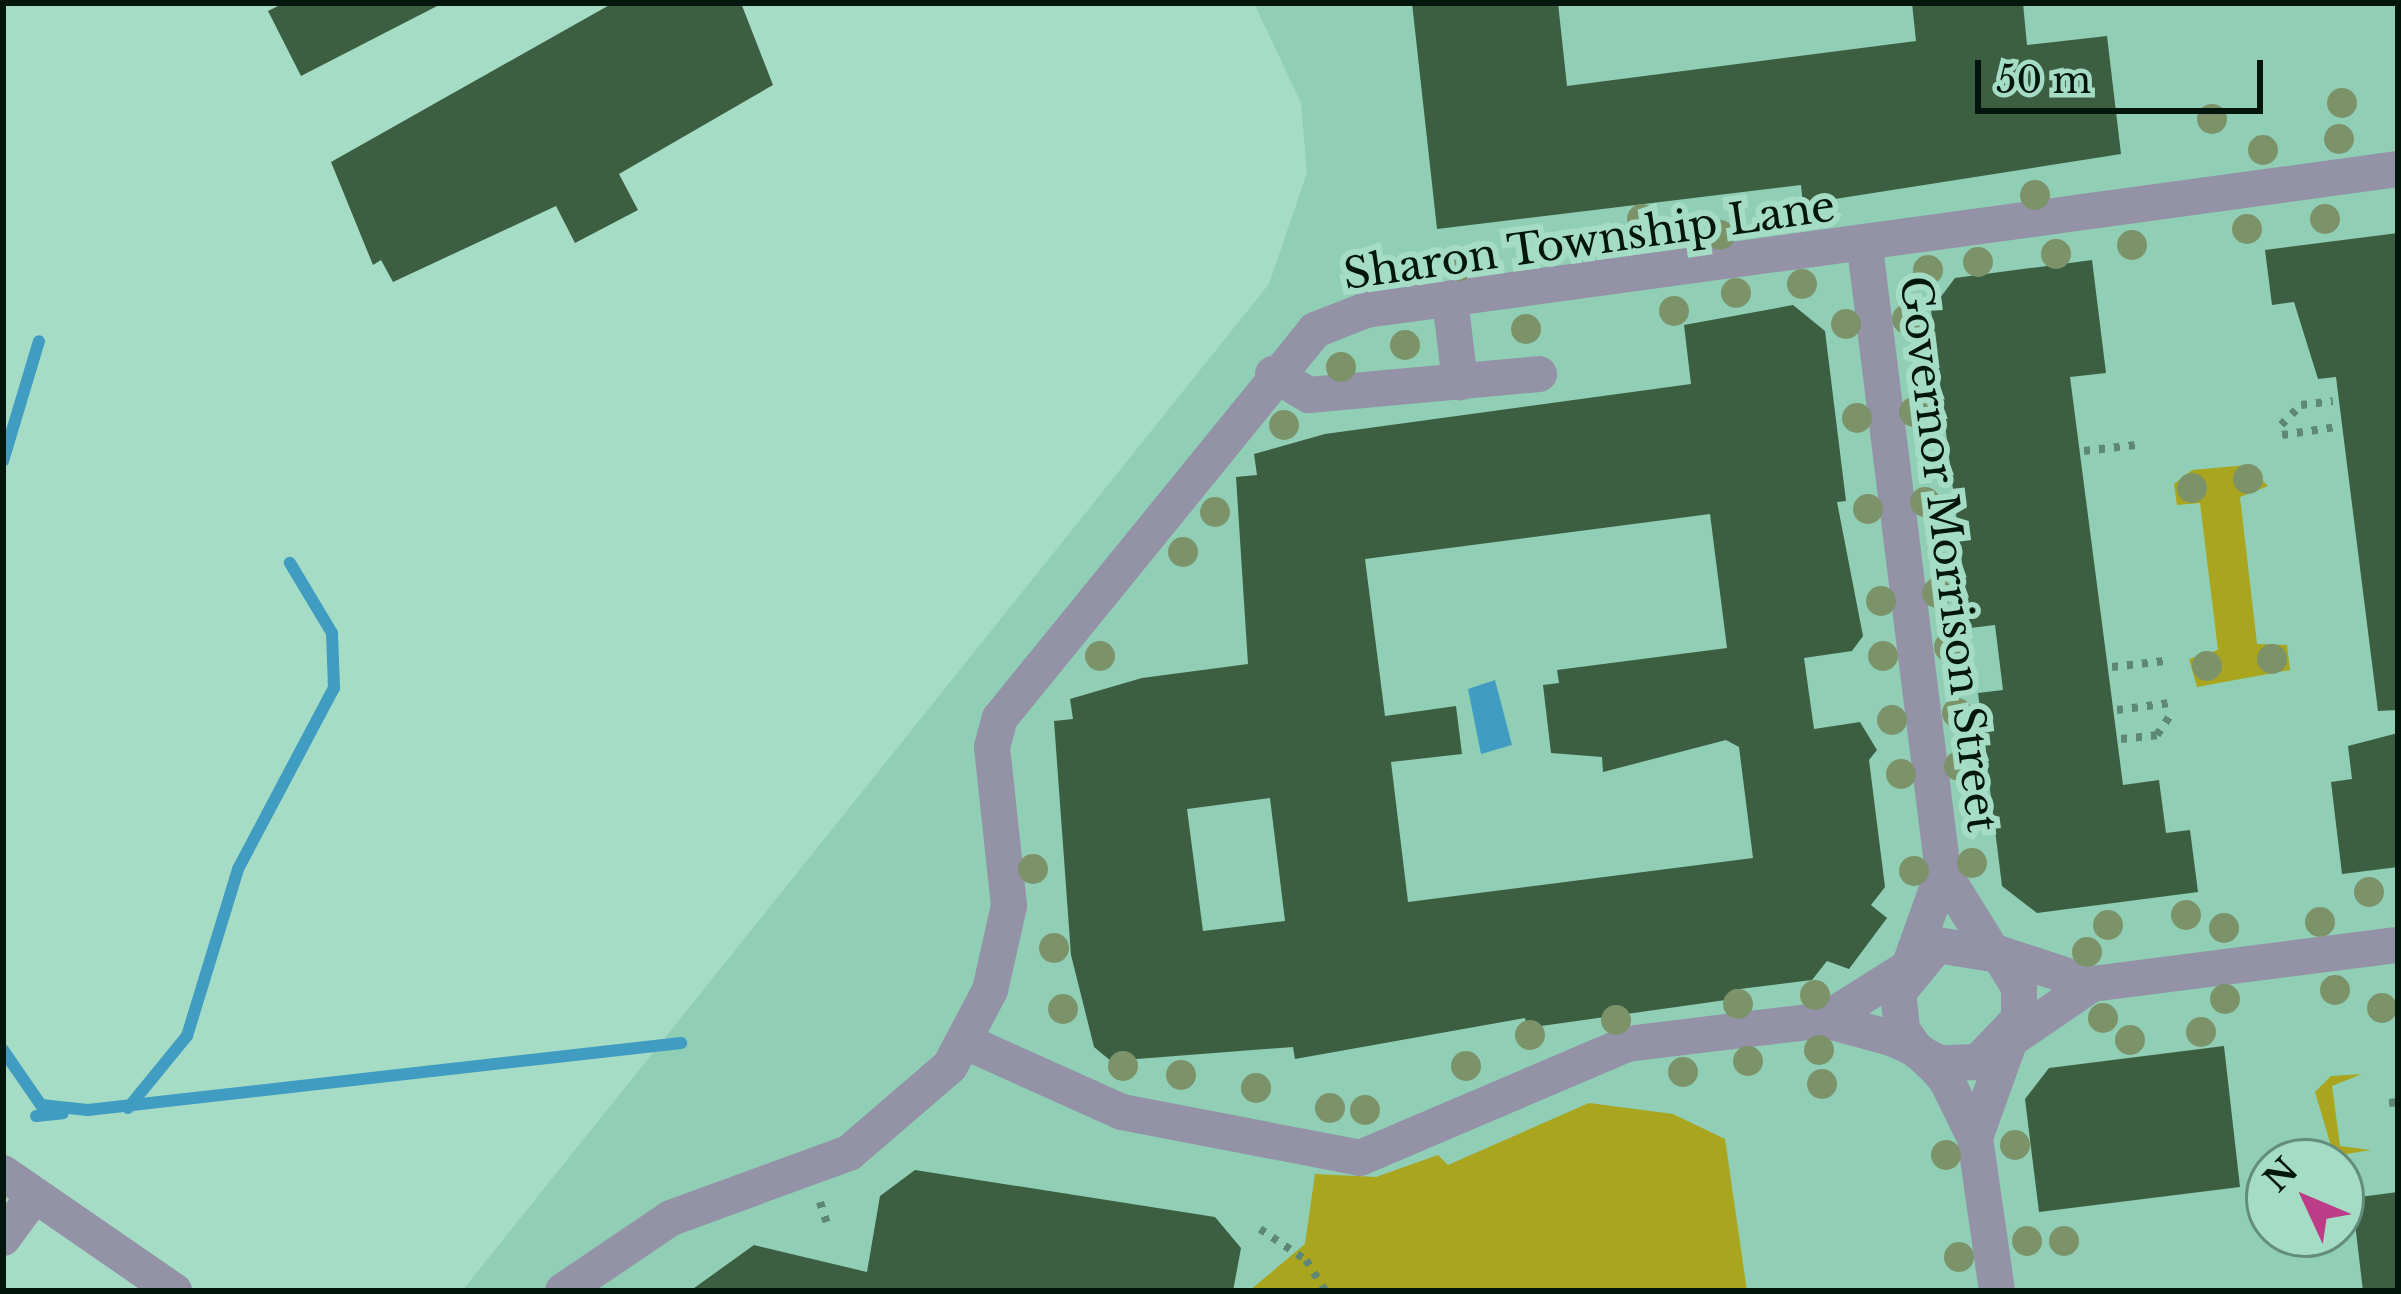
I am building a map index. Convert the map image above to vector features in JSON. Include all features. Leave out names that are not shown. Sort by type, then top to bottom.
[{"type":"street","name":"Sharon Township Lane","points":[[563,1291],[671,1218],[849,1153],[909,1110],[966,1042],[1009,906],[992,747],[1000,718],[1273,374],[1329,321],[1450,300],[1865,248],[2398,169]]},
{"type":"street","name":"Governor Morrison Street","points":[[1865,248],[1943,872],[2020,987],[2010,1040],[1976,1138]]},
{"type":"street","points":[[1450,300],[1460,382]]},
{"type":"street","points":[[1273,374],[1310,395],[1538,374]]},
{"type":"street","name":"Governor Morrison Street","points":[[1943,872],[1909,967],[1898,1015],[1976,1138],[1997,1291]]},
{"type":"street","points":[[966,1042],[1122,1112],[1360,1159],[1627,1044],[1825,1020],[1951,942],[2092,984],[2398,945]]},
{"type":"street","points":[[1825,1020],[1971,1064],[2092,984]]},
{"type":"street","points":[[3,1173],[173,1291]]},
{"type":"street","points":[[3,1238],[33,1197]]},
{"type":"path","points":[[2333,400],[2301,405],[2282,430],[2337,427]]},
{"type":"path","points":[[2084,451],[2136,445]]},
{"type":"path","points":[[2112,667],[2165,661]]},
{"type":"path","points":[[2117,710],[2171,708],[2157,735],[2121,739]]},
{"type":"path","points":[[1261,1229],[1306,1260],[1325,1291]]},
{"type":"shaded area","points":[[1254,3],[2398,3],[2398,1291],[462,1291],[1269,284],[1307,173],[1301,103]]},
{"type":"shaded area","points":[[2248,465],[2268,486],[2240,497],[2257,644],[2287,645],[2290,670],[2197,687],[2189,659],[2218,650],[2200,503],[2177,505],[2174,484],[2192,470]]},
{"type":"shaded area","points":[[2362,1074],[2332,1086],[2339,1138],[2329,1138],[2315,1092],[2331,1076]]},
{"type":"shaded area","points":[[1589,1103],[1673,1114],[1725,1139],[1747,1291],[1249,1291],[1305,1244],[1315,1174],[1376,1177],[1438,1155],[1448,1165]]},
{"type":"water","points":[[1495,680],[1512,745],[1481,754],[1468,689]]},
{"type":"building","points":[[284,3],[443,3],[301,76],[268,11]]},
{"type":"building","points":[[613,3],[741,3],[773,85],[619,174],[638,210],[575,243],[556,206],[393,282],[381,260],[373,265],[331,162]]},
{"type":"building","points":[[1412,3],[1558,3],[1567,86],[1916,41],[1912,3],[2023,3],[2027,45],[2107,36],[2121,154],[1803,204],[1801,185],[1437,229]]},
{"type":"building","points":[[2398,233],[2398,710],[2378,711],[2336,377],[2318,379],[2294,302],[2272,305],[2265,250]]},
{"type":"building","points":[[2092,260],[2106,373],[2070,377],[2123,785],[2159,780],[2166,833],[2190,830],[2198,892],[2037,913],[2002,886],[1978,693],[2003,690],[1995,625],[1970,628],[1931,310],[1955,278]]},
{"type":"building","points":[[1793,305],[1825,331],[1846,501],[1837,502],[1863,636],[1852,651],[1804,658],[1814,729],[1860,722],[1877,750],[1869,760],[1885,887],[1871,905],[1887,918],[1849,969],[1827,961],[1812,980],[1732,990],[1733,999],[1527,1028],[1525,1018],[1295,1059],[1293,1047],[1111,1061],[1094,1047],[1071,955],[1054,721],[1073,719],[1070,699],[1142,678],[1248,664],[1236,477],[1257,475],[1254,454],[1325,434],[1691,384],[1684,325]],"holes":[[[1710,514],[1727,648],[1557,670],[1559,683],[1543,685],[1551,753],[1602,757],[1603,772],[1726,740],[1739,747],[1753,858],[1408,902],[1391,762],[1462,754],[1456,706],[1385,716],[1365,559]],[[1270,798],[1285,921],[1203,931],[1187,809]]]},
{"type":"building","points":[[2398,733],[2398,867],[2342,874],[2331,782],[2352,779],[2348,746]]},
{"type":"building","points":[[2224,1046],[2240,1187],[2039,1212],[2025,1099],[2049,1068]]},
{"type":"building","points":[[915,1170],[1215,1217],[1241,1248],[1233,1291],[690,1291],[754,1245],[867,1272],[880,1196]]},
{"type":"building","points":[[2398,1192],[2398,1291],[2363,1291],[2359,1258],[2365,1258],[2365,1196]]},
{"type":"waterway","points":[[3,461],[39,341]]},
{"type":"waterway","points":[[128,1108],[187,1036],[238,869],[334,688],[332,633],[290,563]]},
{"type":"waterway","points":[[3,1050],[41,1105],[88,1110],[681,1043]]},
{"type":"waterway","points":[[36,1116],[63,1113]]}]
